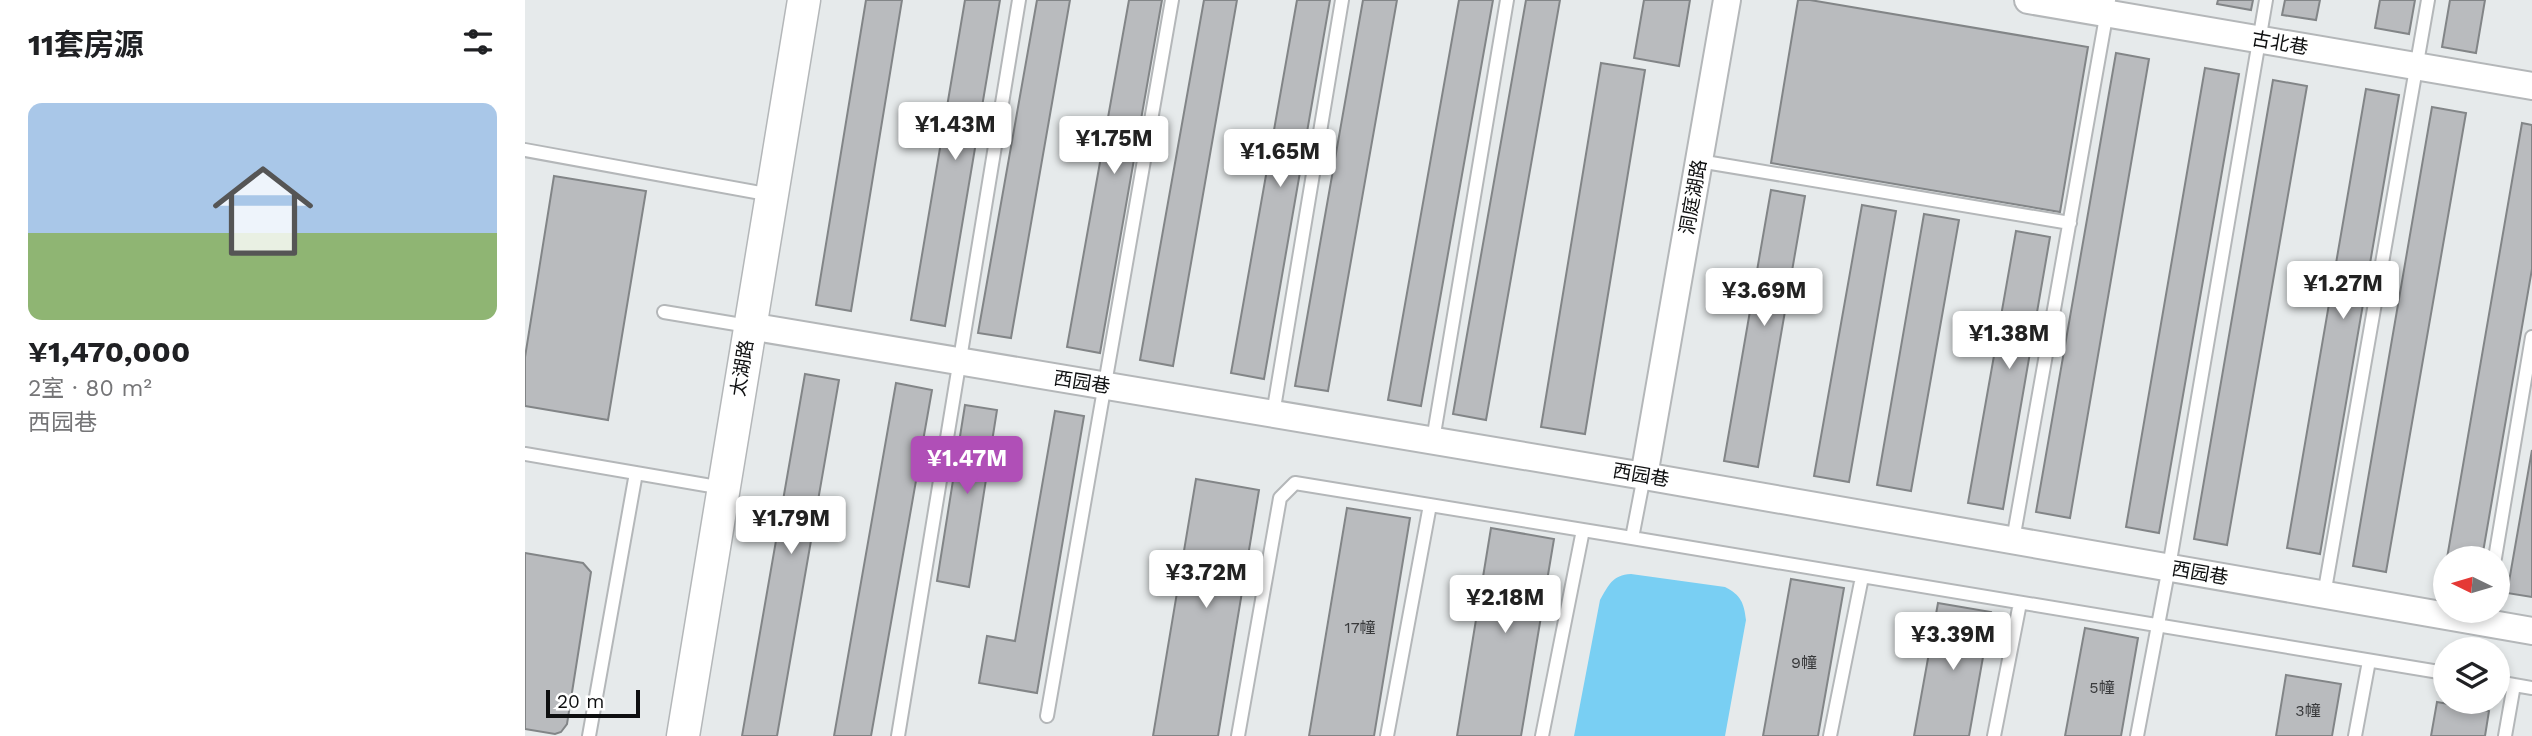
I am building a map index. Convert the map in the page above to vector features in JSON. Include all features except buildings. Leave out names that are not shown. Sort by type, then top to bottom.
[{"type":"street","name":"太湖路","points":[[683,736],[804,0]]},
{"type":"street","name":"洞庭湖路","points":[[1644,476],[1727,0]]},
{"type":"street","name":"古北巷","points":[[2028,0],[2108,7],[2259,39],[2532,86]]},
{"type":"street","name":"西园巷","points":[[749,327],[1433,440],[2324,595],[2433,610]]},
{"type":"street","name":"西园巷","points":[[2505,623],[2532,631]]},
{"type":"lane","points":[[898,736],[1019,0]]},
{"type":"lane","points":[[1047,716],[1172,0]]},
{"type":"lane","points":[[1273,414],[1342,0]]},
{"type":"lane","points":[[1433,440],[1507,0]]},
{"type":"lane","points":[[2137,736],[2169,567],[2266,0]]},
{"type":"lane","points":[[2324,595],[2428,0]]},
{"type":"lane","points":[[2013,540],[2108,7]]},
{"type":"lane","points":[[525,150],[771,195]]},
{"type":"lane","points":[[1699,161],[2070,223]]},
{"type":"lane","points":[[664,312],[749,327]]},
{"type":"lane","points":[[2497,546],[2532,337]]},
{"type":"lane","points":[[525,454],[723,488]]},
{"type":"lane","points":[[589,736],[636,473]]},
{"type":"lane","points":[[1632,538],[1644,476]]},
{"type":"lane","points":[[1238,736],[1280,498],[1295,483],[2433,671]]},
{"type":"lane","points":[[1387,736],[1430,505]]},
{"type":"lane","points":[[1542,736],[1583,530]]},
{"type":"lane","points":[[1830,736],[1862,577]]},
{"type":"lane","points":[[1994,736],[2020,603]]},
{"type":"lane","points":[[2355,736],[2369,661]]},
{"type":"lane","points":[[2510,684],[2532,688]]},
{"type":"lane","points":[[2505,736],[2514,685]]},
{"type":"shaded area","points":[[1631,574],[1725,587],[1741,600],[1746,620],[1725,736],[1574,736],[1600,600],[1615,579]]}]
